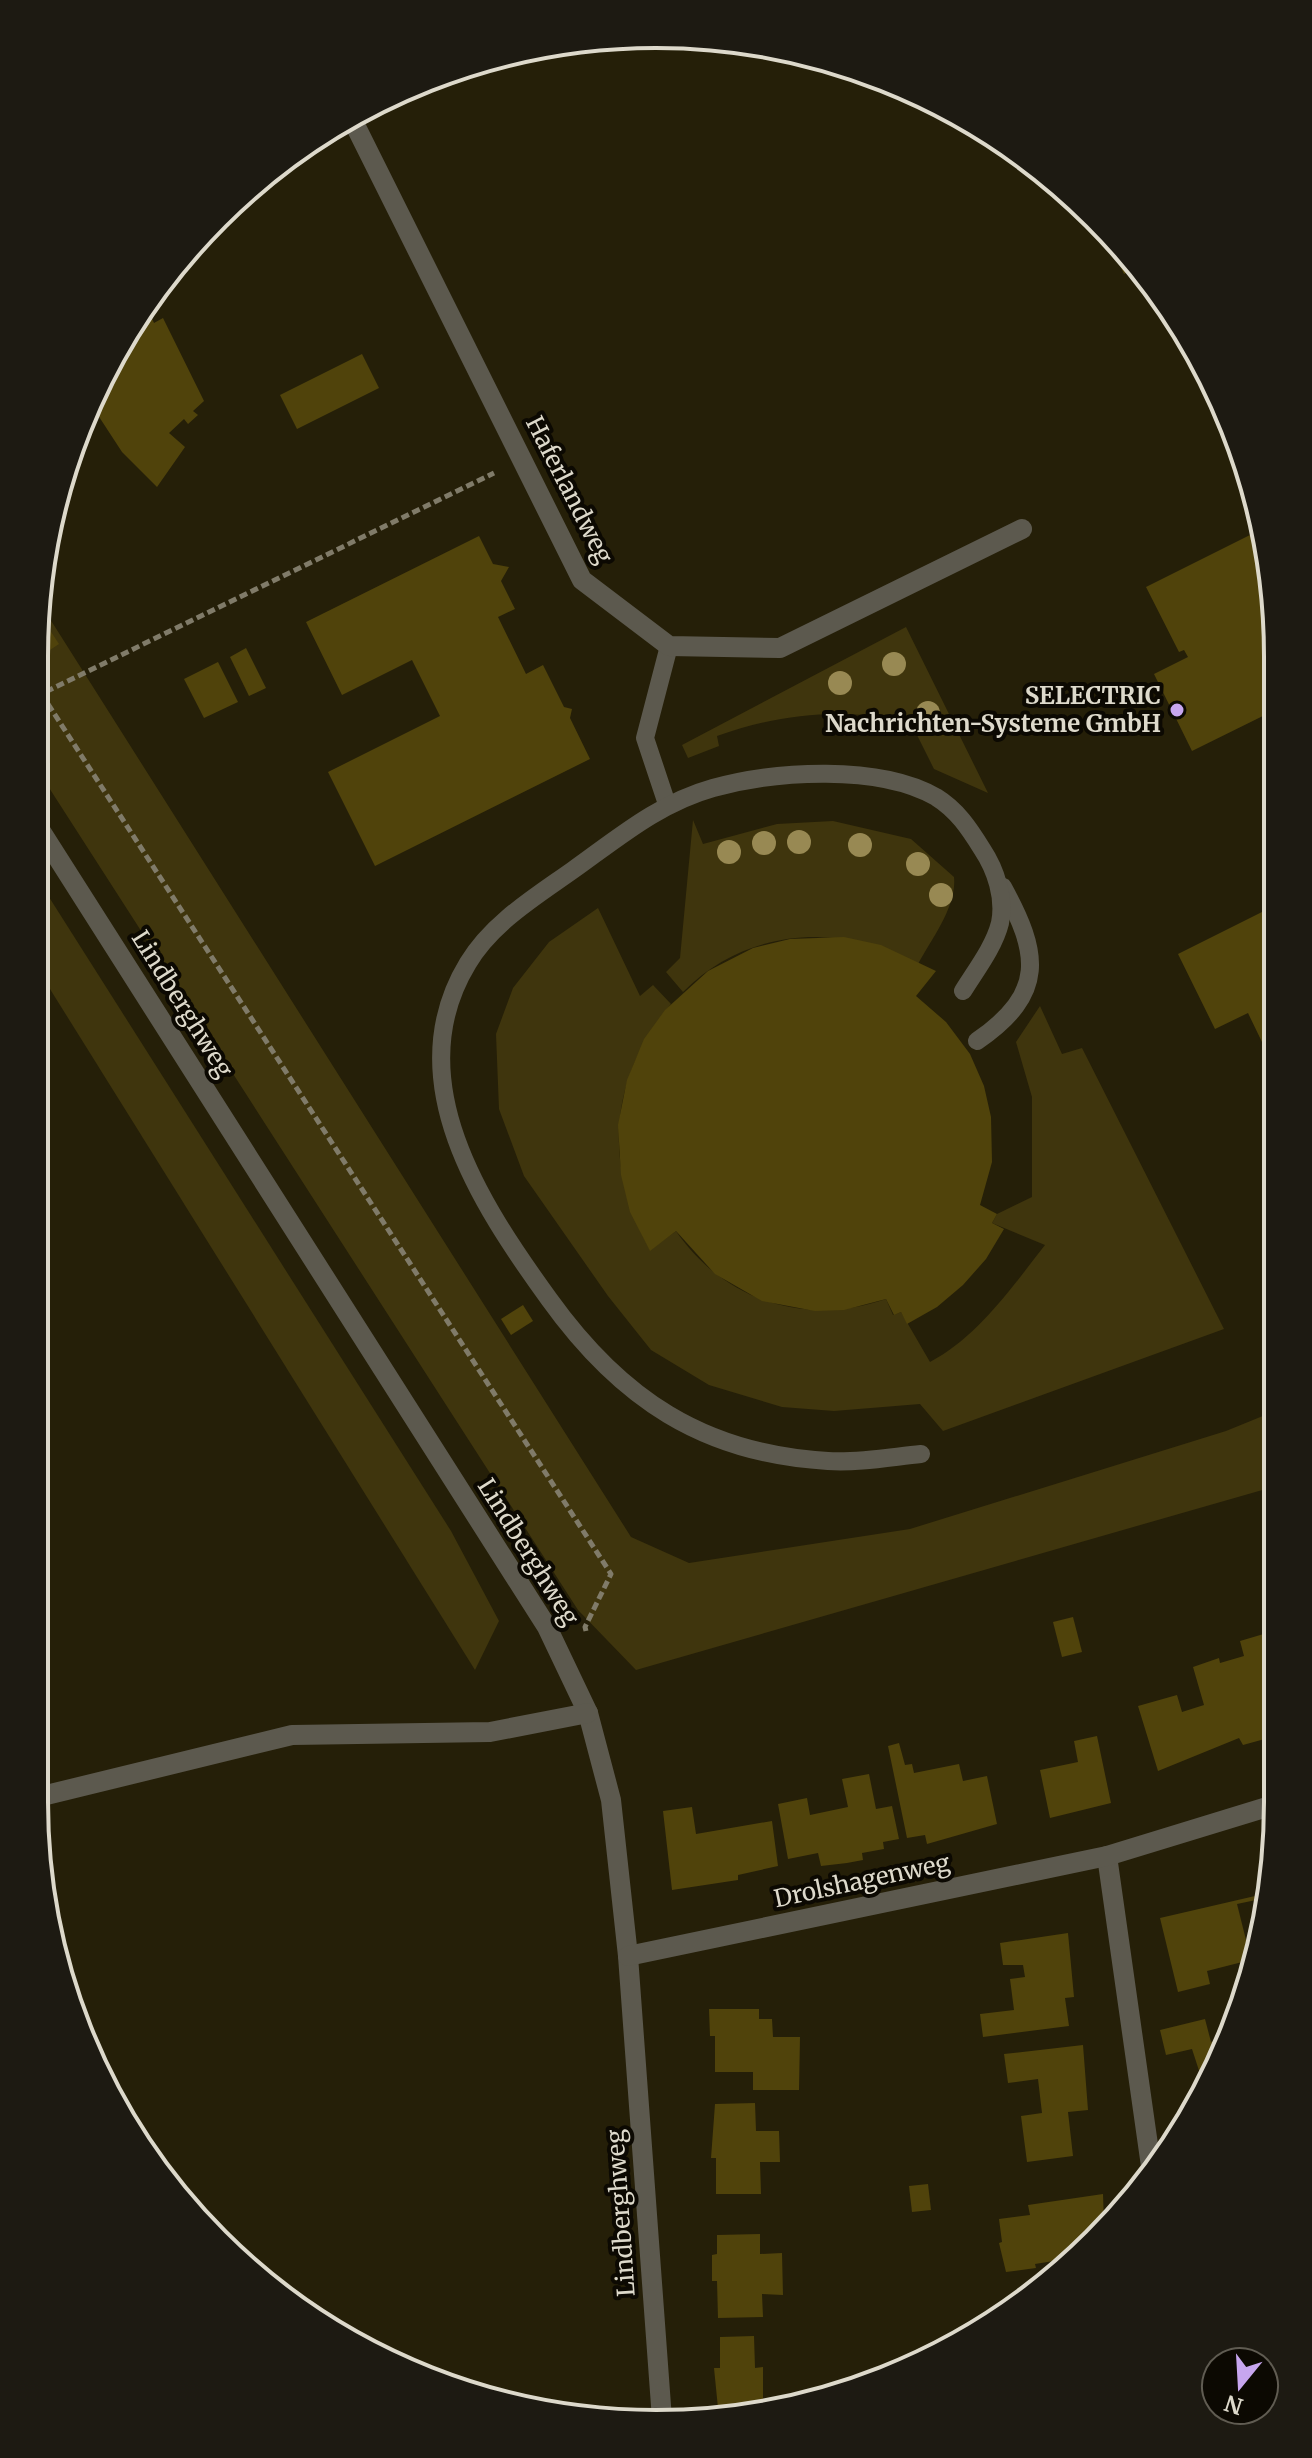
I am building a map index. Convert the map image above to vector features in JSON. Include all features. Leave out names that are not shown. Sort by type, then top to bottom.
[{"type":"street","name":"Haferlandweg","points":[[356,127],[582,580],[669,646]]},
{"type":"street","points":[[669,646],[780,648],[1022,529]]},
{"type":"street","name":"Lindberghweg","points":[[48,842],[547,1627],[588,1713],[611,1800],[628,1956],[661,2410]]},
{"type":"street","points":[[48,1795],[292,1735],[490,1732],[588,1713]]},
{"type":"street","name":"Drolshagenweg","points":[[628,1956],[1107,1856],[1264,1808]]},
{"type":"street","points":[[1107,1856],[1150,2156]]},
{"type":"lane","points":[[667,804],[645,738],[669,646]]},
{"type":"lane","points":[[921,1454],[830,1462],[755,1452],[677,1420],[619,1382],[570,1329],[519,1257],[459,1153],[443,1077],[443,1035],[451,998],[468,963],[514,912],[667,804],[715,788],[762,778],[826,774],[862,777],[934,796],[962,818],[990,862],[1019,915],[1033,965],[1030,979],[1004,1018],[977,1041]]},
{"type":"lane","points":[[963,991],[999,928],[1003,904],[990,862]]},
{"type":"path","points":[[48,694],[522,459]]},
{"type":"path","points":[[48,704],[611,1574],[585,1627],[590,1639]]},
{"type":"shaded area","points":[[49,617],[631,1537],[689,1563],[910,1529],[1226,1431],[1264,1415],[1264,1489],[636,1670],[578,1610],[48,786]]},
{"type":"shaded area","points":[[906,627],[988,793],[934,769],[910,721],[885,717],[812,715],[765,722],[717,736],[719,746],[688,758],[682,745]]},
{"type":"shaded area","points":[[693,820],[703,844],[777,824],[833,821],[911,839],[954,877],[952,899],[918,964],[859,942],[828,937],[797,938],[766,943],[737,954],[709,970],[683,992],[666,972],[680,958]]},
{"type":"shaded area","points":[[48,896],[451,1531],[499,1621],[475,1670],[48,986]]},
{"type":"shaded area","points":[[598,908],[640,996],[653,985],[671,1004],[634,1064],[624,1095],[619,1126],[625,1188],[650,1250],[676,1231],[718,1275],[742,1291],[769,1302],[797,1308],[826,1310],[856,1307],[886,1299],[893,1315],[901,1312],[930,1362],[947,1352],[993,1310],[1045,1245],[992,1223],[997,1214],[1032,1197],[1032,1097],[1016,1042],[1040,1006],[1062,1054],[1082,1048],[1224,1329],[943,1431],[920,1404],[834,1411],[782,1407],[709,1385],[651,1350],[608,1296],[524,1176],[499,1109],[496,1034],[513,988],[549,942]]},
{"type":"building","points":[[150,318],[154,323],[163,318],[204,401],[193,411],[198,415],[188,424],[184,419],[169,433],[185,447],[157,487],[122,452],[98,415]]},
{"type":"building","points":[[362,354],[379,388],[297,429],[280,395]]},
{"type":"building","points":[[1251,534],[1263,616],[1264,715],[1192,751],[1154,674],[1188,657],[1184,650],[1179,652],[1146,587]]},
{"type":"building","points":[[479,536],[493,564],[509,567],[501,581],[515,609],[498,617],[526,674],[543,665],[564,707],[572,709],[570,718],[590,759],[375,866],[328,772],[440,716],[412,660],[342,695],[306,622]]},
{"type":"building","points":[[49,628],[59,644],[48,651]]},
{"type":"building","points":[[246,648],[266,688],[249,696],[230,657]]},
{"type":"building","points":[[218,662],[238,702],[204,718],[184,679]]},
{"type":"building","points":[[1264,911],[1264,1046],[1248,1013],[1215,1029],[1178,954]]},
{"type":"building","points":[[844,937],[881,945],[936,971],[916,996],[946,1022],[970,1054],[984,1086],[991,1117],[992,1162],[980,1205],[997,1214],[992,1223],[1004,1229],[986,1259],[963,1285],[937,1307],[907,1324],[901,1312],[894,1315],[886,1299],[844,1310],[815,1311],[762,1301],[715,1274],[676,1231],[650,1251],[630,1212],[621,1175],[618,1125],[627,1080],[644,1039],[665,1010],[708,971],[753,948],[790,939]]},
{"type":"building","points":[[523,1305],[533,1321],[511,1335],[501,1319]]},
{"type":"building","points":[[1073,1617],[1082,1652],[1062,1657],[1053,1622]]},
{"type":"building","points":[[1264,1634],[1264,1739],[1243,1745],[1239,1738],[1158,1771],[1138,1706],[1177,1695],[1182,1712],[1204,1705],[1193,1667],[1219,1658],[1220,1663],[1244,1656],[1240,1641]]},
{"type":"building","points":[[1097,1736],[1111,1803],[1050,1818],[1040,1770],[1078,1762],[1074,1741]]},
{"type":"building","points":[[899,1743],[905,1765],[912,1764],[914,1773],[959,1764],[963,1781],[987,1776],[997,1824],[927,1844],[925,1835],[907,1838],[888,1746]]},
{"type":"building","points":[[869,1774],[876,1809],[892,1806],[899,1839],[883,1842],[884,1849],[862,1853],[863,1860],[847,1863],[821,1866],[818,1853],[788,1859],[778,1804],[807,1798],[810,1815],[848,1807],[842,1779]]},
{"type":"building","points":[[692,1807],[696,1834],[772,1821],[778,1866],[738,1875],[738,1880],[672,1890],[663,1811]]},
{"type":"building","points":[[1255,1896],[1256,1899],[1237,1904],[1247,1943],[1242,1962],[1207,1971],[1210,1984],[1178,1992],[1160,1918]]},
{"type":"building","points":[[1068,1933],[1074,1997],[1065,1998],[1069,2026],[983,2037],[980,2014],[1014,2010],[1010,1979],[1025,1977],[1023,1965],[1003,1965],[1000,1943]]},
{"type":"building","points":[[709,2009],[759,2009],[759,2019],[772,2019],[773,2037],[800,2037],[799,2090],[753,2090],[753,2072],[715,2072],[715,2036],[710,2036]]},
{"type":"building","points":[[1205,2019],[1211,2042],[1215,2041],[1200,2073],[1192,2049],[1166,2055],[1160,2030]]},
{"type":"building","points":[[1083,2045],[1088,2110],[1068,2112],[1073,2156],[1027,2162],[1021,2116],[1042,2113],[1038,2079],[1008,2083],[1004,2054]]},
{"type":"building","points":[[755,2103],[756,2131],[779,2131],[780,2162],[760,2162],[761,2194],[716,2194],[716,2158],[711,2158],[715,2104]]},
{"type":"building","points":[[928,2184],[931,2210],[912,2212],[909,2186]]},
{"type":"building","points":[[1103,2194],[1104,2213],[1055,2261],[1035,2264],[1036,2268],[1006,2272],[999,2243],[1002,2242],[999,2219],[1030,2215],[1028,2205]]},
{"type":"building","points":[[760,2234],[760,2254],[782,2253],[783,2295],[762,2294],[763,2317],[718,2318],[717,2281],[712,2281],[712,2255],[717,2254],[717,2235]]},
{"type":"building","points":[[754,2336],[755,2368],[763,2367],[763,2400],[718,2407],[714,2368],[720,2368],[720,2337]]},
{"type":"place","name":"SELECTRIC Nachrichten-Systeme GmbH","points":[[1177,710]]}]
